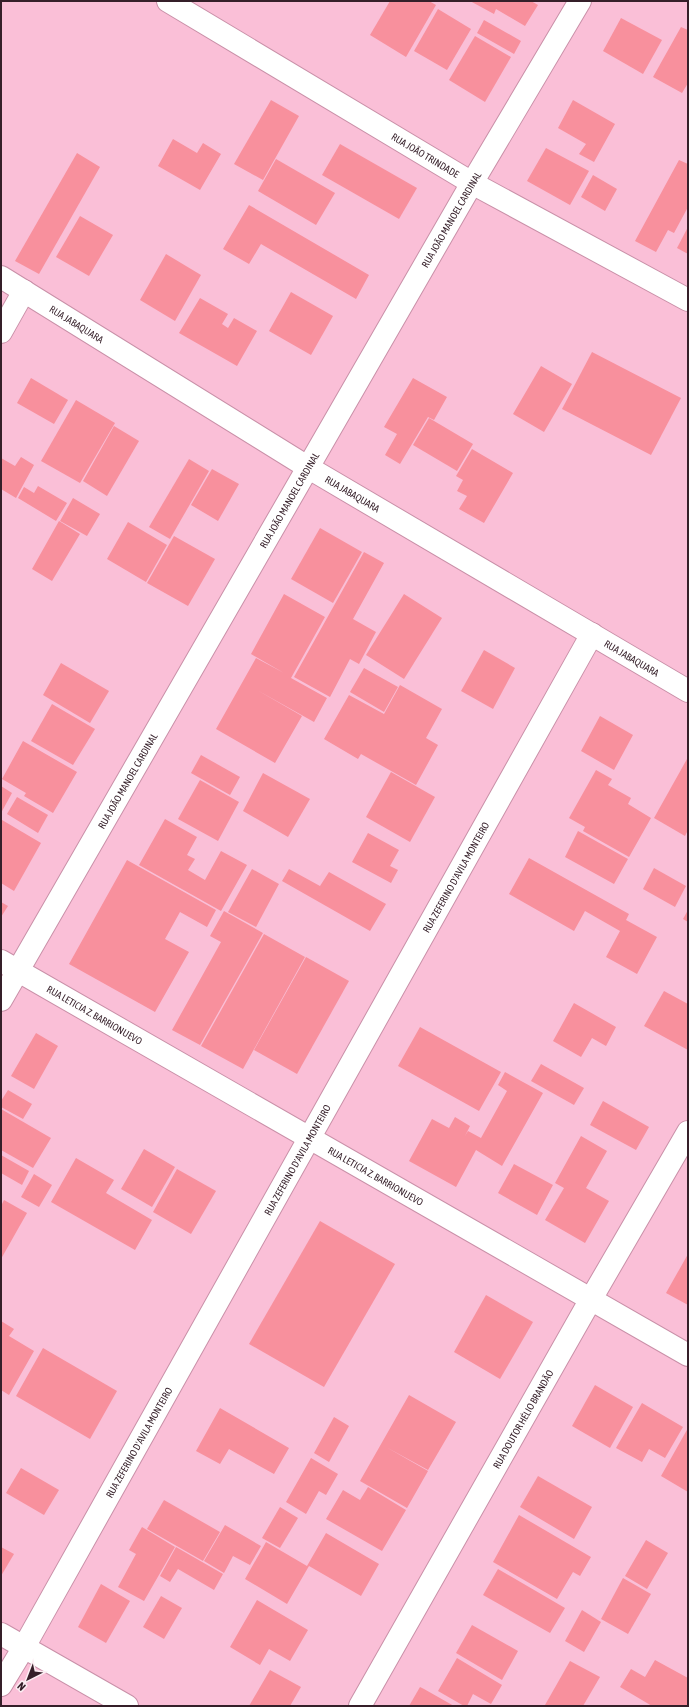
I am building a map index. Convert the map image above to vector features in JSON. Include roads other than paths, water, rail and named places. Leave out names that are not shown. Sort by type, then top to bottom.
[{"type":"street","name":"RUA JOÃO TRINDADE","points":[[168,1],[472,183],[688,300]]},
{"type":"street","name":"RUA JOÃO MANOEL CARDINAL","points":[[1,1000],[9,966],[309,468],[472,183],[580,1]]},
{"type":"street","name":"RUA JABAQUARA","points":[[1,277],[309,468],[688,691]]},
{"type":"street","points":[[1,332],[24,291]]},
{"type":"street","name":"RUA ZEFERINO D'AVILA MONTEIRO","points":[[1,1685],[24,1647],[592,634]]},
{"type":"street","name":"RUA LETICIA Z. BARRIONUEVO","points":[[9,966],[688,1355]]},
{"type":"street","name":"RUA DOUTOR HÉLIO BRANDÃO","points":[[360,1706],[590,1299],[688,1132]]},
{"type":"street","points":[[1,1634],[127,1706]]}]
